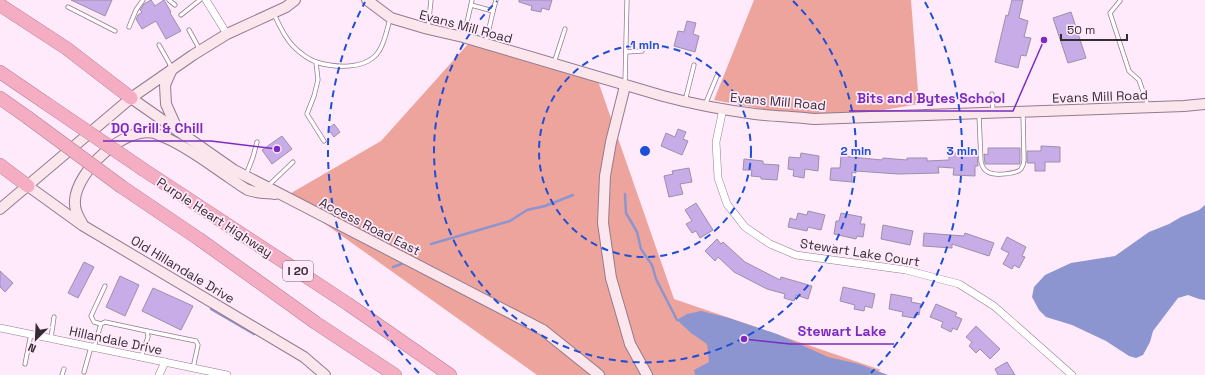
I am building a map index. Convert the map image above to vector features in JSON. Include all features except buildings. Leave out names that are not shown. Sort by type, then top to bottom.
[{"type":"highway","points":[[0,5],[66,48],[130,98]]},
{"type":"highway","name":"Purple Heart Highway","points":[[0,72],[144,170],[348,304],[450,375]]},
{"type":"highway","name":"Purple Heart Highway","points":[[0,98],[122,187],[199,239],[316,323],[395,375]]},
{"type":"highway","points":[[0,165],[28,186]]},
{"type":"main road","points":[[0,209],[130,98],[227,34],[286,7],[295,0]]},
{"type":"main road","name":"Evans Mill Road","points":[[367,0],[391,18],[428,29],[463,37],[625,86],[685,102],[756,114],[814,119],[1205,104]]},
{"type":"main road","points":[[172,69],[165,85],[166,104],[178,131]]},
{"type":"main road","points":[[625,86],[611,142],[605,176],[603,223],[611,278],[630,344],[647,375]]},
{"type":"main road","name":"Access Road East","points":[[130,98],[234,170],[543,330],[599,375]]},
{"type":"main road","points":[[82,225],[76,211],[75,201],[77,189],[82,177],[90,167],[113,146],[124,139],[138,134],[154,133],[176,142],[248,190],[285,196]]},
{"type":"main road","name":"Old Hillandale Drive","points":[[28,186],[82,225],[304,357],[325,375]]},
{"type":"street","points":[[204,0],[227,34]]},
{"type":"street","name":"Stewart Lake Court","points":[[723,109],[716,142],[718,178],[727,204],[745,227],[770,244],[796,255],[906,270],[959,284],[994,306],[1072,375]]},
{"type":"street","name":"Hillandale Drive","points":[[0,328],[227,375]]},
{"type":"street","points":[[159,375],[165,362]]},
{"type":"lane","points":[[130,27],[136,10],[143,0]]},
{"type":"lane","points":[[169,0],[176,5]]},
{"type":"lane","points":[[181,15],[204,0],[214,0]]},
{"type":"lane","points":[[428,29],[431,0]]},
{"type":"lane","points":[[463,37],[472,0]]},
{"type":"lane","points":[[486,44],[496,0]]},
{"type":"lane","points":[[625,86],[627,0]]},
{"type":"lane","points":[[1120,1],[1110,13],[1129,71],[1139,80],[1148,107]]},
{"type":"lane","points":[[471,5],[493,11]]},
{"type":"lane","points":[[68,7],[115,31]]},
{"type":"lane","points":[[274,13],[284,34],[292,46],[305,56],[316,62],[353,66],[369,60],[379,51],[391,18]]},
{"type":"lane","points":[[554,64],[565,29]]},
{"type":"lane","points":[[189,30],[200,51]]},
{"type":"lane","points":[[159,44],[172,69]]},
{"type":"lane","points":[[626,52],[642,52]]},
{"type":"lane","points":[[316,62],[318,80],[307,114],[324,141]]},
{"type":"lane","points":[[685,102],[694,65]]},
{"type":"lane","points":[[704,106],[716,76]]},
{"type":"lane","points":[[992,94],[993,113]]},
{"type":"lane","points":[[979,113],[981,162],[983,168],[987,172],[998,175],[1016,172],[1021,169],[1023,164],[1023,112]]},
{"type":"lane","points":[[246,176],[254,157],[257,142]]},
{"type":"lane","points":[[267,187],[293,162]]},
{"type":"lane","points":[[105,286],[91,316],[94,322],[101,324],[105,322],[196,341],[198,345],[193,368]]},
{"type":"lane","points":[[51,338],[54,318]]},
{"type":"lane","points":[[84,372],[101,324]]},
{"type":"lane","points":[[141,357],[148,337],[147,331]]},
{"type":"lane","points":[[26,364],[31,334]]},
{"type":"lane","points":[[62,375],[64,369]]},
{"type":"shaded area","points":[[754,0],[911,0],[919,104],[848,116],[779,112],[714,100]]},
{"type":"shaded area","points":[[468,44],[546,63],[598,81],[674,299],[881,370],[870,375],[537,375],[286,196],[381,141]]},
{"type":"water","points":[[1205,205],[1205,300],[1188,295],[1178,298],[1153,331],[1150,342],[1143,355],[1136,358],[1129,356],[1106,341],[1072,325],[1046,317],[1039,310],[1032,297],[1034,287],[1045,275],[1071,263],[1115,256],[1149,232],[1199,210]]},
{"type":"water","points":[[701,311],[729,318],[777,334],[828,357],[859,364],[888,375],[695,375],[694,370],[709,362],[707,344],[691,333],[677,320],[687,314]]},
{"type":"waterway","points":[[625,194],[626,213],[637,232],[641,249],[652,265],[656,279],[677,320]]},
{"type":"waterway","points":[[431,244],[510,221],[527,210],[545,206],[573,195]]},
{"type":"waterway","points":[[393,267],[404,263]]},
{"type":"waterway","points":[[211,309],[254,334]]},
{"type":"place","name":"Bits and Bytes School","points":[[1044,40]]},
{"type":"place","name":"DQ Grill & Chill","points":[[277,149]]},
{"type":"place","name":"Stewart Lake","points":[[744,339]]}]
